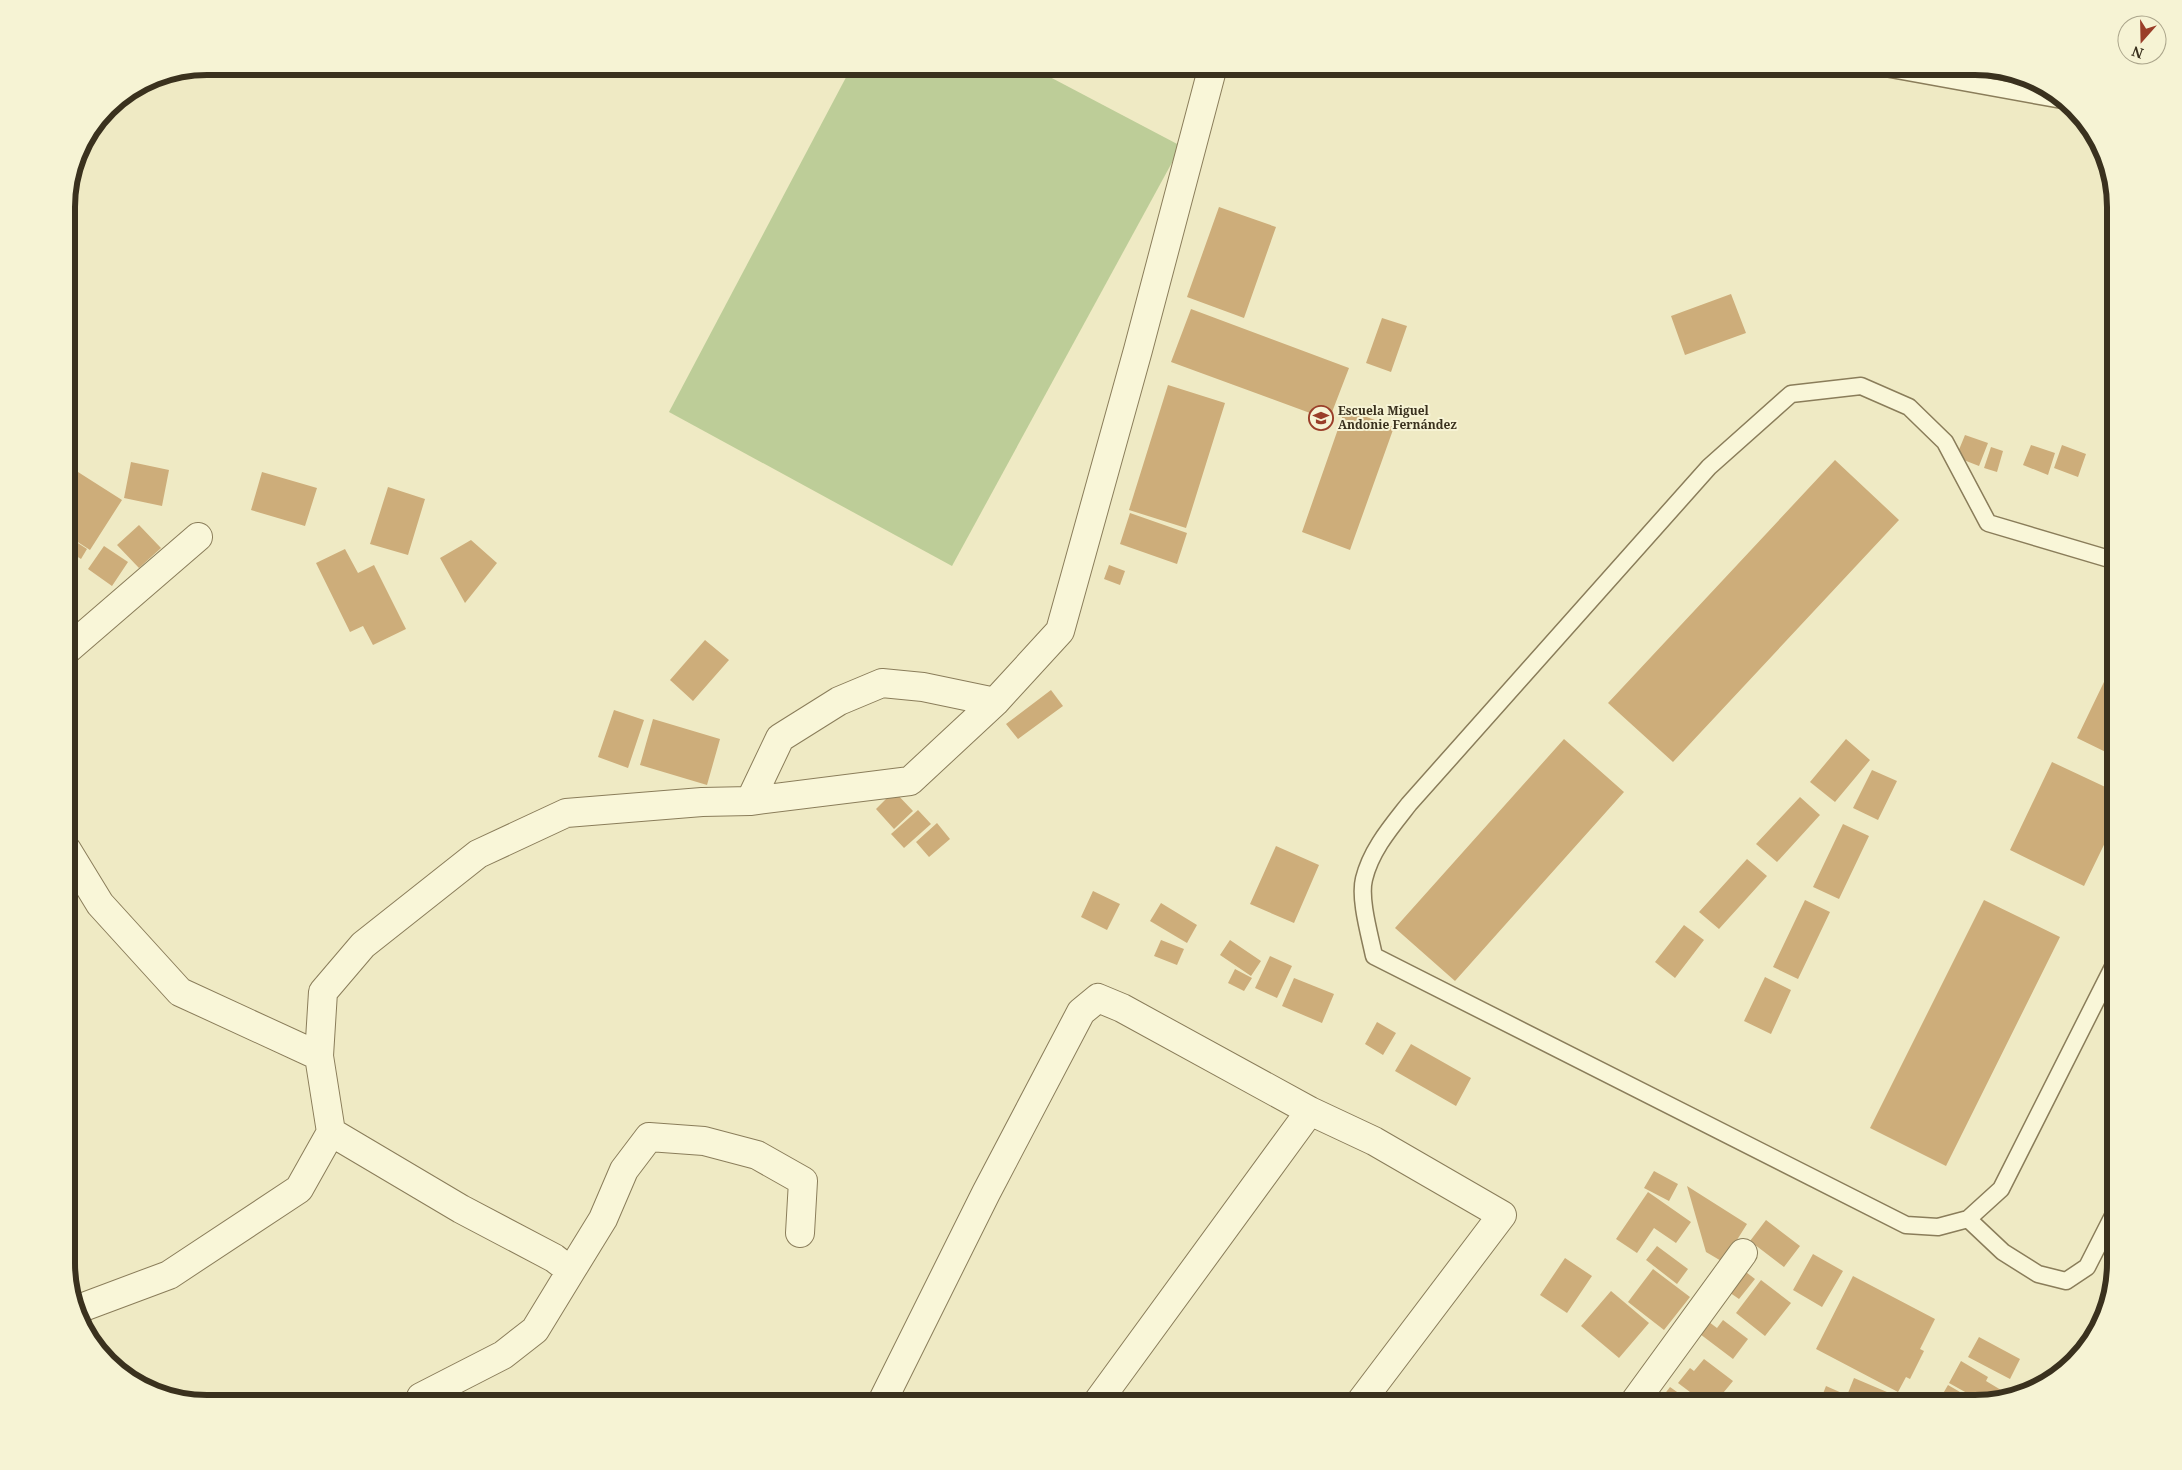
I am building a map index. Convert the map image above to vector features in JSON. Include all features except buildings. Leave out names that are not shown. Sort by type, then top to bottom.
[{"type":"street","points":[[83,1307],[169,1275],[299,1189],[331,1132],[319,1056],[323,992],[363,945],[478,854],[566,813],[702,802],[750,801],[910,782],[995,702],[1060,630],[1138,350],[1211,75]]},
{"type":"street","points":[[75,642],[198,537]]},
{"type":"street","points":[[750,801],[780,738],[838,701],[882,683],[923,687],[995,702]]},
{"type":"street","points":[[75,864],[100,904],[180,992],[319,1056]]},
{"type":"street","points":[[885,1395],[986,1193],[1081,1012],[1098,998],[1122,1008],[1310,1111],[1374,1141],[1502,1215],[1366,1395]]},
{"type":"street","points":[[1103,1395],[1310,1111]]},
{"type":"street","points":[[331,1132],[460,1209],[554,1258],[571,1271]]},
{"type":"street","points":[[423,1395],[504,1355],[535,1330],[603,1219],[624,1170],[650,1137],[704,1141],[757,1155],[803,1181],[800,1233]]},
{"type":"street","points":[[1640,1395],[1743,1253]]},
{"type":"lane","points":[[1924,75],[2049,98]]},
{"type":"lane","points":[[2107,558],[1988,523],[1945,442],[1910,407],[1861,386],[1791,394],[1709,467],[1409,804],[1378,844],[1364,881],[1365,914],[1374,956],[1906,1225],[1938,1228],[1968,1219],[2000,1189],[2107,979]]},
{"type":"lane","points":[[1968,1219],[2003,1252],[2038,1274],[2066,1281],[2087,1267],[2107,1228]]},
{"type":"green space","points":[[847,75],[1046,75],[1181,146],[952,566],[669,412]]},
{"type":"place","name":"Escuela Miguel Andonie Fernández","points":[[1321,418]]}]
